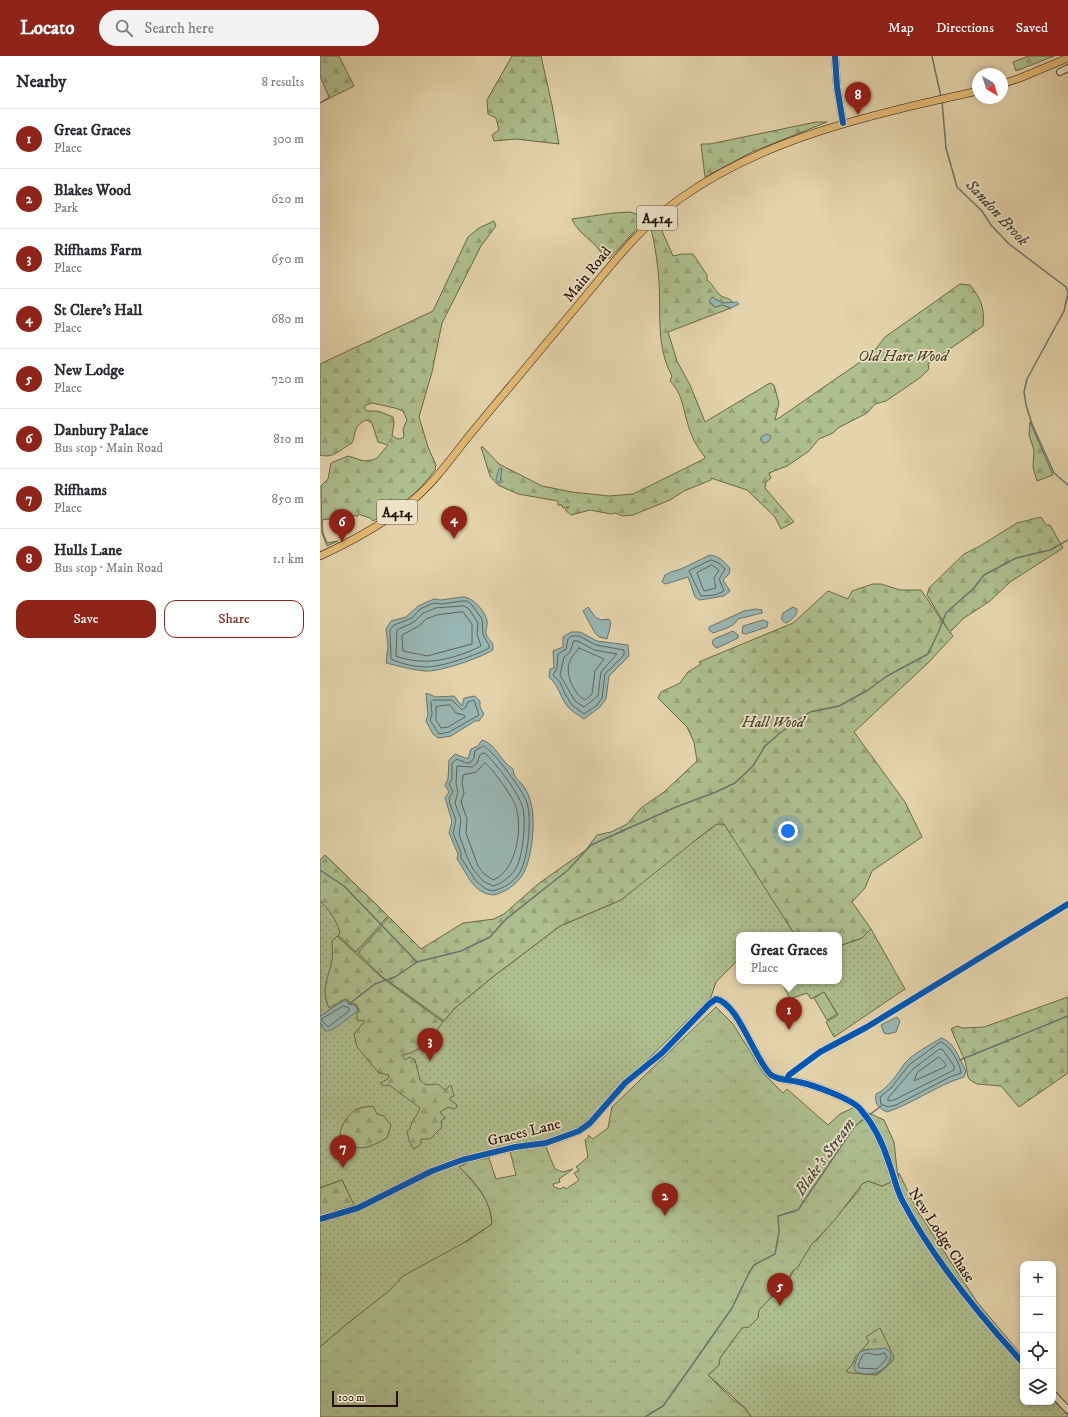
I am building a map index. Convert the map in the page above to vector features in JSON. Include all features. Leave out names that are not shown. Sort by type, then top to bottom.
[{"type":"main road","points":[[1008,82],[1068,58]]},
{"type":"main road","name":"Main Road","points":[[320,556],[345,544],[381,523],[413,499],[445,465],[626,246],[681,198],[716,176],[813,133],[843,123],[972,92]]},
{"type":"street","points":[[835,56],[837,87],[843,123]]},
{"type":"street","points":[[1060,72],[1068,68]]},
{"type":"street","name":"Graces Lane","points":[[320,1219],[358,1208],[425,1174],[451,1163],[515,1147],[546,1143],[579,1130],[590,1123],[625,1083],[662,1053],[709,1004],[716,999]]},
{"type":"street","name":"New Lodge Chase","points":[[716,999],[721,1000],[738,1020],[758,1056],[772,1075],[814,1086],[850,1101],[860,1109],[883,1145],[897,1189],[914,1221],[990,1328],[1020,1359]]},
{"type":"street","points":[[1056,1397],[1068,1410]]},
{"type":"green space","points":[[320,56],[339,56],[354,86],[320,103],[329,97],[320,76]]},
{"type":"green space","points":[[512,56],[541,56],[559,144],[516,139],[494,141],[492,135],[499,130],[496,118],[488,114],[487,100]]},
{"type":"green space","points":[[1029,56],[1054,56],[1016,71],[1013,62]]},
{"type":"green space","points":[[816,122],[827,122],[752,152],[705,177],[701,144],[710,144]]},
{"type":"green space","points":[[630,212],[645,217],[642,223],[610,258],[604,258],[597,247],[575,225],[572,219],[613,213]]},
{"type":"green space","points":[[494,221],[496,226],[481,246],[442,323],[432,372],[419,417],[428,447],[436,465],[435,470],[422,486],[407,500],[382,517],[373,521],[370,518],[358,514],[357,517],[355,515],[348,519],[342,517],[322,520],[323,533],[327,543],[338,541],[327,546],[322,533],[321,486],[328,479],[331,463],[348,456],[364,461],[372,460],[377,458],[388,445],[378,442],[372,423],[367,420],[360,424],[356,429],[352,443],[333,455],[320,455],[320,364],[433,311],[468,237],[479,228]],"holes":[[[372,403],[403,411],[407,420],[403,429],[404,436],[403,438],[398,439],[392,436],[394,423],[393,417],[378,411],[367,411],[364,408],[366,405]]]},
{"type":"green space","name":"Old Hare Wood","points":[[658,222],[673,256],[693,254],[707,275],[707,280],[720,295],[733,303],[722,303],[712,297],[710,303],[715,307],[722,305],[731,308],[668,332],[677,361],[690,385],[705,422],[770,383],[774,385],[779,403],[775,420],[779,418],[863,360],[875,350],[885,337],[960,284],[970,285],[977,294],[983,309],[983,326],[928,364],[929,369],[921,377],[886,401],[875,404],[867,413],[838,428],[833,433],[819,439],[809,451],[787,466],[769,473],[771,478],[766,482],[765,488],[794,522],[781,529],[775,517],[747,490],[711,478],[711,480],[684,491],[670,500],[633,515],[623,516],[615,513],[611,514],[590,510],[571,515],[565,510],[569,507],[563,508],[562,505],[558,505],[558,501],[518,494],[498,485],[490,476],[481,447],[483,447],[499,464],[542,486],[572,492],[609,496],[633,494],[704,459],[705,457],[696,444],[690,431],[683,404],[677,390],[670,381],[672,376],[667,365],[661,342],[658,268],[651,228]]},
{"type":"green space","points":[[1030,422],[1053,475],[1037,481],[1033,467],[1034,450],[1029,435]]},
{"type":"green space","name":"Hall Wood","points":[[1041,517],[1046,525],[1050,525],[1063,548],[1010,582],[990,601],[964,618],[950,632],[953,636],[929,662],[854,732],[905,802],[922,837],[872,871],[865,888],[852,902],[871,929],[862,938],[842,945],[842,932],[793,932],[724,824],[717,824],[621,900],[560,926],[490,979],[454,1009],[444,1021],[380,975],[358,953],[389,917],[421,949],[463,923],[494,919],[504,914],[538,884],[586,850],[597,835],[611,832],[627,824],[641,808],[664,792],[697,761],[694,742],[687,727],[658,698],[661,692],[680,683],[688,672],[701,664],[699,662],[793,623],[828,591],[848,599],[852,591],[873,584],[881,584],[900,590],[921,590],[949,631],[927,595],[929,588],[964,554],[1017,523]]},
{"type":"green space","points":[[717,824],[724,824],[731,832],[793,932],[736,932],[736,962],[716,982],[711,997],[634,1073],[616,1088],[609,1100],[596,1113],[581,1125],[566,1134],[547,1140],[496,1148],[489,1158],[471,1161],[460,1167],[477,1186],[485,1199],[491,1214],[492,1224],[392,1290],[320,1347],[320,1216],[353,1205],[342,1180],[320,1188],[320,860],[327,857],[388,916],[381,924],[444,1021],[454,1009],[490,979],[560,926],[621,900],[648,876]]},
{"type":"green space","points":[[325,855],[388,916],[356,952],[338,935],[340,932],[335,919],[320,901],[320,860]]},
{"type":"green space","points":[[871,929],[905,989],[834,1037],[826,1022],[838,1015],[824,992],[811,999],[807,993],[790,999],[782,984],[842,984],[842,945],[862,938]]},
{"type":"green space","points":[[337,936],[381,977],[443,1022],[425,1045],[411,1053],[402,1055],[405,1060],[410,1057],[415,1060],[420,1080],[426,1085],[438,1084],[445,1090],[451,1085],[454,1096],[450,1098],[450,1100],[456,1104],[457,1107],[454,1109],[448,1107],[440,1112],[445,1118],[441,1121],[442,1127],[430,1139],[421,1139],[421,1144],[414,1149],[409,1141],[407,1131],[410,1129],[420,1108],[389,1085],[384,1086],[380,1083],[388,1079],[389,1075],[379,1073],[357,1047],[354,1034],[365,1021],[357,1020],[357,1013],[359,1010],[356,1004],[345,999],[329,1008],[326,1001],[325,988],[332,960],[332,941]]},
{"type":"green space","points":[[824,992],[837,1014],[827,1020],[814,998]]},
{"type":"green space","points":[[1068,997],[1068,1073],[1019,1107],[1001,1086],[977,1084],[970,1080],[965,1061],[951,1029],[957,1026],[963,1028],[984,1027]]},
{"type":"green space","points":[[716,1007],[733,1024],[764,1074],[783,1093],[787,1089],[828,1125],[840,1114],[853,1108],[851,1105],[884,1120],[894,1142],[898,1179],[882,1186],[868,1181],[862,1184],[834,1221],[811,1245],[798,1267],[792,1272],[783,1290],[776,1292],[759,1310],[758,1318],[749,1327],[742,1328],[720,1358],[719,1365],[708,1375],[732,1399],[745,1408],[751,1417],[320,1417],[320,1347],[389,1291],[403,1276],[469,1240],[492,1224],[489,1207],[482,1192],[459,1167],[471,1161],[489,1158],[496,1179],[516,1175],[510,1151],[545,1145],[555,1169],[563,1172],[573,1169],[559,1179],[560,1182],[553,1184],[554,1187],[560,1189],[564,1187],[566,1189],[579,1180],[574,1173],[579,1170],[576,1167],[588,1157],[585,1140],[589,1137],[588,1135],[593,1139],[608,1128],[612,1107]]},
{"type":"green space","points":[[373,1106],[377,1114],[384,1116],[391,1125],[387,1138],[368,1147],[362,1148],[351,1145],[340,1135],[343,1124],[351,1113],[357,1109]]},
{"type":"green space","points":[[899,1173],[917,1210],[977,1302],[1020,1353],[1020,1405],[1056,1405],[1056,1392],[1068,1406],[1068,1417],[751,1417],[745,1408],[708,1375],[719,1365],[720,1358],[742,1328],[776,1292],[786,1285],[811,1244],[817,1240],[860,1189],[860,1185],[868,1181],[882,1186],[898,1179]]},
{"type":"green space","points":[[342,1180],[354,1205],[320,1216],[320,1188]]},
{"type":"green space","points":[[880,1328],[894,1357],[892,1362],[877,1375],[850,1373],[846,1371],[852,1365],[856,1356],[869,1342],[866,1337]],"holes":[[[867,1349],[877,1351],[883,1349],[891,1360],[879,1373],[855,1371]]]},
{"type":"water","points":[[712,297],[722,303],[737,302],[739,304],[731,308],[722,305],[715,307],[709,301]]},
{"type":"water","points":[[766,434],[771,437],[768,442],[764,443],[761,441],[761,437]]},
{"type":"water","points":[[502,468],[500,483],[498,483],[496,479],[499,469]]},
{"type":"water","points":[[710,555],[719,558],[730,568],[729,574],[723,580],[730,591],[724,596],[700,600],[695,597],[688,577],[666,584],[662,582],[665,575]]},
{"type":"water","points":[[462,597],[470,599],[478,605],[484,613],[487,623],[486,634],[493,645],[493,650],[460,664],[432,671],[415,670],[386,663],[388,646],[386,629],[391,621],[406,617],[418,606],[434,599],[441,600]]},
{"type":"water","points":[[588,607],[596,618],[602,620],[609,619],[611,623],[607,639],[599,637],[595,633],[583,611]]},
{"type":"water","points":[[793,607],[797,609],[795,616],[788,622],[784,622],[782,619],[783,613]]},
{"type":"water","points":[[756,609],[762,610],[762,613],[738,619],[731,626],[713,633],[709,630],[709,627],[744,611]]},
{"type":"water","points":[[763,620],[768,622],[767,627],[746,634],[742,633],[743,626]]},
{"type":"water","points":[[733,631],[738,635],[738,638],[717,648],[714,646],[712,642],[714,639]]},
{"type":"water","points":[[571,632],[580,632],[597,641],[628,645],[629,656],[609,676],[606,699],[600,707],[584,719],[568,707],[555,684],[549,677],[550,669],[554,668],[553,651],[563,647],[563,637]]},
{"type":"water","points":[[426,693],[436,697],[454,696],[462,706],[464,698],[475,696],[480,701],[480,707],[484,714],[479,721],[475,721],[451,736],[438,738],[433,734],[426,721],[428,715]]},
{"type":"water","points":[[482,740],[491,745],[513,769],[515,776],[528,793],[533,820],[531,849],[523,874],[514,885],[503,892],[494,895],[487,894],[476,887],[471,882],[457,859],[458,854],[449,833],[452,821],[445,798],[449,792],[445,785],[448,779],[449,760],[455,754],[468,759],[471,749],[478,746]]},
{"type":"water","points":[[343,1001],[347,1001],[349,1004],[356,1006],[358,1011],[337,1026],[325,1031],[320,1022],[320,1016]]},
{"type":"water","points":[[897,1017],[900,1021],[896,1032],[888,1034],[884,1033],[881,1025]]},
{"type":"water","points":[[941,1038],[950,1043],[956,1052],[966,1071],[964,1077],[954,1080],[907,1104],[887,1112],[879,1107],[876,1103],[876,1094],[888,1085],[909,1059]]},
{"type":"water","points":[[885,1348],[890,1352],[891,1357],[885,1367],[876,1373],[871,1374],[855,1371],[854,1366],[859,1353],[862,1351]]},
{"type":"waterway","name":"Sandon Brook","points":[[932,56],[941,97]]},
{"type":"waterway","name":"Sandon Brook","points":[[942,101],[946,148],[957,187],[982,211],[991,225],[1009,244],[1066,287],[1068,293]]},
{"type":"waterway","name":"Sandon Brook","points":[[1068,293],[1064,311],[1027,379],[1024,392],[1026,405],[1032,424],[1054,473],[1068,485]]},
{"type":"waterway","points":[[320,870],[344,886],[417,962],[461,951],[490,937],[506,919],[568,870],[591,845],[676,807],[735,783],[753,766],[765,746],[780,733],[810,712],[839,706],[868,690],[887,676],[928,654],[946,613],[974,588],[984,575],[1016,558],[1050,550],[1068,540]]},
{"type":"waterway","points":[[349,1004],[375,984],[395,977],[417,962]]},
{"type":"waterway","name":"Blake's Stream","points":[[960,1060],[1068,1016]]},
{"type":"waterway","name":"Blake's Stream","points":[[868,1116],[881,1106]]},
{"type":"waterway","name":"Blake's Stream","points":[[645,1417],[663,1406],[732,1308],[754,1265],[775,1254],[779,1232],[778,1216],[798,1210],[854,1127],[865,1118]]},
{"type":"cycle path","points":[[835,56],[837,87],[843,123]]},
{"type":"cycle path","points":[[787,1079],[789,1075],[820,1052],[867,1027],[1068,904]]},
{"type":"cycle path","points":[[320,1219],[358,1208],[432,1171],[462,1160],[515,1147],[546,1143],[579,1131],[590,1123],[625,1083],[662,1053],[709,1004],[716,999],[724,1003],[739,1020],[758,1056],[770,1074],[779,1079],[799,1082],[823,1089],[850,1101],[861,1110],[878,1135],[902,1200],[928,1243],[974,1306],[1020,1360]]},
{"type":"place","name":"Hulls Lane","points":[[858,115]]},
{"type":"place","name":"St Clere's Hall","points":[[454,539]]},
{"type":"place","name":"Danbury Palace","points":[[342,542]]},
{"type":"place","name":"Great Graces","points":[[789,1030]]},
{"type":"place","name":"Riffhams Farm","points":[[430,1061]]},
{"type":"place","name":"Riffhams","points":[[343,1168]]},
{"type":"place","name":"Blakes Wood","points":[[665,1216]]},
{"type":"place","name":"New Lodge","points":[[780,1306]]}]
